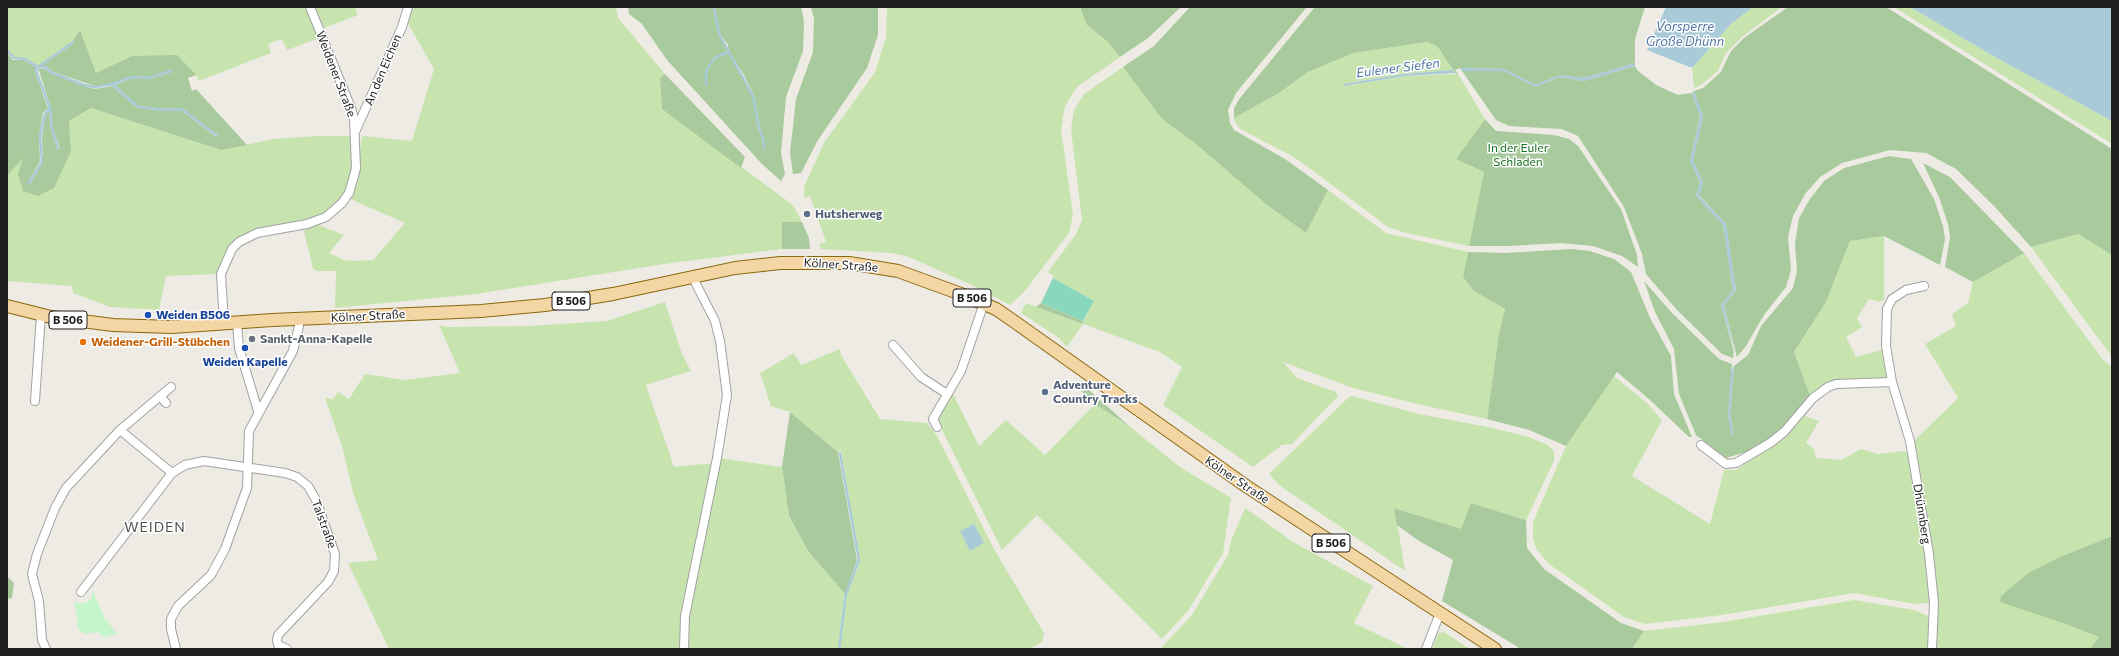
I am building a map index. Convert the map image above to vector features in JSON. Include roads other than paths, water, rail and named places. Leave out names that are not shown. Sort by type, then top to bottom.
[{"type":"main road","name":"Kölner Straße","points":[[7,306],[41,315],[113,326],[165,327],[299,319],[481,311],[545,305],[613,294],[761,264],[813,262],[849,263],[898,271],[943,286],[984,304],[1012,320],[1240,482],[1495,649]]},
{"type":"street","name":"Weidener Straße","points":[[224,324],[221,274],[232,249],[239,242],[257,233],[318,222],[336,209],[349,193],[354,176],[354,132],[351,108],[310,7]]},
{"type":"street","name":"An den Eichen","points":[[354,132],[402,27],[408,7]]},
{"type":"street","points":[[684,649],[685,616],[716,463],[727,396],[722,348],[714,321],[693,278]]},
{"type":"street","name":"Dhünnberg","points":[[1924,286],[1906,290],[1892,299],[1887,309],[1886,346],[1892,382],[1910,441],[1929,554],[1934,603],[1932,649]]},
{"type":"street","points":[[937,427],[933,419],[961,371],[984,304]]},
{"type":"street","points":[[35,401],[41,315]]},
{"type":"street","points":[[176,649],[171,629],[171,618],[178,606],[211,575],[220,560],[236,522],[247,488],[249,431],[258,411],[293,351],[299,326],[299,319]]},
{"type":"street","points":[[236,323],[242,357],[258,411]]},
{"type":"street","points":[[893,346],[921,376],[947,394]]},
{"type":"street","points":[[1701,445],[1726,464],[1736,462],[1764,447],[1784,432],[1813,398],[1828,387],[1836,384],[1892,382]]},
{"type":"street","points":[[46,649],[42,640],[39,601],[32,574],[37,554],[55,508],[66,488],[120,430],[171,387]]},
{"type":"street","points":[[160,396],[166,403]]},
{"type":"street","points":[[120,430],[172,473]]},
{"type":"street","points":[[81,592],[172,473],[185,465],[204,461],[247,466]]},
{"type":"street","name":"Talstraße","points":[[247,466],[285,472],[297,477],[308,486],[316,500],[335,554],[334,571],[328,582],[278,635],[276,640],[278,645],[287,649]]},
{"type":"street","points":[[1426,649],[1440,613]]},
{"type":"water","name":"Vorsperre Große Dhünn","points":[[1666,7],[1753,7],[1731,24],[1692,68],[1647,50]]},
{"type":"water","points":[[1910,7],[2112,7],[2112,121],[1995,57]]},
{"type":"water","points":[[1635,63],[1635,66],[1584,81],[1560,77],[1535,87],[1504,71],[1462,71],[1460,68],[1505,69],[1535,85],[1560,75],[1584,78]]},
{"type":"water","points":[[1453,70],[1455,73],[1405,76],[1344,86],[1344,84],[1404,74]]},
{"type":"water","points":[[1694,91],[1703,116],[1693,160],[1703,182],[1699,196],[1726,224],[1736,290],[1724,305],[1735,352],[1721,305],[1733,290],[1723,225],[1696,196],[1700,182],[1690,161],[1700,117],[1692,93]]},
{"type":"water","points":[[1734,366],[1730,415],[1734,436],[1732,437],[1728,415],[1731,371]]},
{"type":"water","points":[[974,524],[984,543],[970,551],[960,531]]},
{"type":"waterway","points":[[714,7],[719,34],[753,96],[764,148]]},
{"type":"waterway","points":[[38,67],[73,42]]},
{"type":"waterway","points":[[7,51],[14,58],[25,59],[36,66],[45,67],[52,73],[84,85],[95,87],[112,84],[138,107],[166,110],[182,109],[216,135]]},
{"type":"waterway","points":[[706,85],[706,72],[709,66],[716,57],[728,52]]},
{"type":"waterway","points":[[29,183],[42,162],[40,136],[45,114],[50,108],[37,74],[36,67]]},
{"type":"waterway","points":[[112,84],[132,77],[148,78],[171,71]]},
{"type":"waterway","points":[[50,108],[52,129],[58,148]]},
{"type":"waterway","points":[[839,649],[846,594],[859,560],[840,453]]},
{"type":"place","name":"Hutsherweg","points":[[807,214]]},
{"type":"place","name":"Weiden B506","points":[[148,315]]},
{"type":"place","name":"Sankt-Anna-Kapelle","points":[[252,339]]},
{"type":"place","name":"Weidener-Grill-Stübchen","points":[[83,342]]},
{"type":"place","name":"Weiden Kapelle","points":[[245,348]]},
{"type":"place","name":"Adventure Country Tracks","points":[[1045,392]]},
{"type":"district","name":"WEIDEN","points":[[155,527]]},
{"type":"water label","name":"Eulener Siefen","points":[[1398,68]]},
{"type":"park label","name":"In der Euler Schladen","points":[[1518,155]]}]
